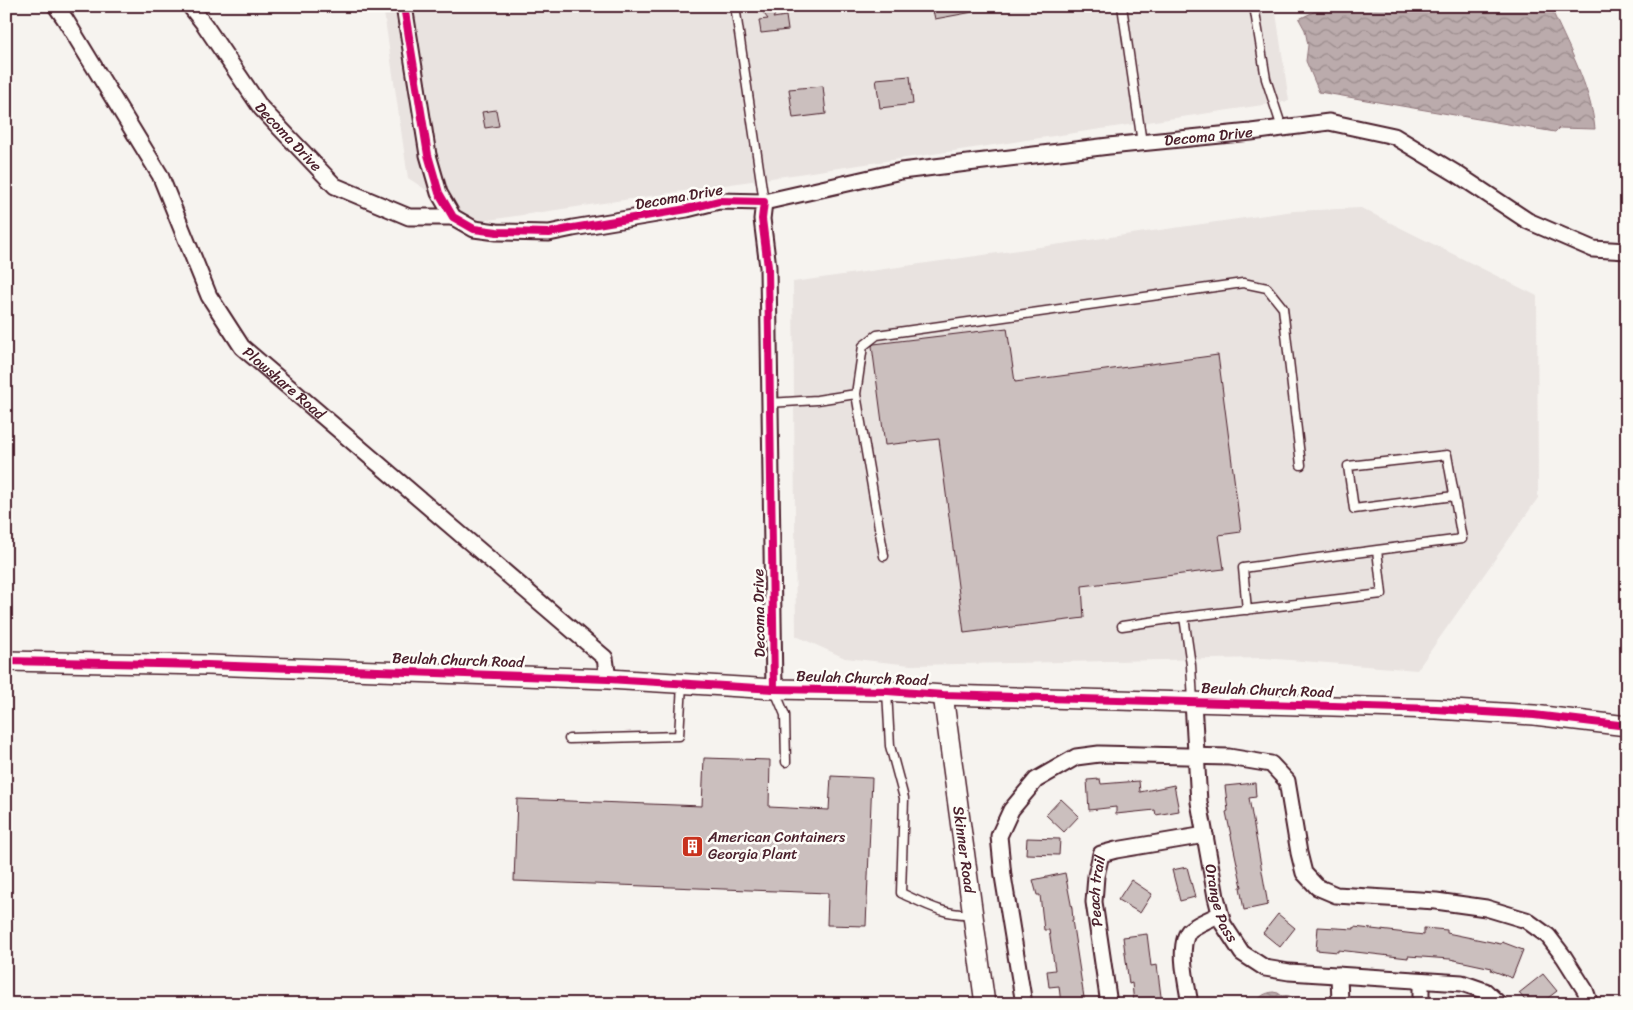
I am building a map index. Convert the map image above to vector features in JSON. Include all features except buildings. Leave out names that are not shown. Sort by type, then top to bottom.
[{"type":"street","name":"Plowshare Road","points":[[56,6],[160,175],[209,296],[242,347],[605,658],[608,679]]},
{"type":"street","name":"Decoma Drive","points":[[190,6],[261,108],[335,186],[409,217],[454,217]]},
{"type":"street","name":"Decoma Drive","points":[[404,6],[428,155],[439,193],[454,217],[474,229],[497,232],[550,233],[687,210],[719,201],[764,202],[901,171],[1329,122],[1394,136],[1528,221],[1594,249],[1627,252]]},
{"type":"street","name":"Decoma Drive","points":[[764,202],[762,219],[768,267],[774,689]]},
{"type":"street","name":"Beulah Church Road","points":[[6,661],[207,665],[608,679],[774,689],[1436,709],[1534,715],[1627,726]]},
{"type":"street","name":"Skinner Road","points":[[942,695],[985,1004]]},
{"type":"street","name":"Orange Pass","points":[[1192,702],[1199,802],[1216,897],[1223,924],[1242,953],[1264,968],[1289,972],[1462,983],[1485,991],[1499,1004]]},
{"type":"street","points":[[1024,1004],[1003,876],[999,836],[1011,810],[1036,780],[1076,757],[1099,754],[1229,758],[1271,764],[1287,781],[1304,873],[1317,887],[1336,895],[1436,901],[1486,908],[1526,920],[1548,936],[1585,990],[1590,1004]]},
{"type":"street","name":"Peach trail","points":[[1109,1004],[1094,902],[1096,876],[1101,854],[1205,835]]},
{"type":"street","points":[[1190,1004],[1185,970],[1184,944],[1190,930],[1220,914]]},
{"type":"street","points":[[1339,976],[1340,1004]]},
{"type":"street","points":[[1421,981],[1421,1004]]},
{"type":"lane","points":[[735,6],[764,202]]},
{"type":"lane","points":[[1122,6],[1142,143]]},
{"type":"lane","points":[[1254,6],[1266,79],[1282,128]]},
{"type":"lane","points":[[884,556],[856,394],[863,346],[877,335],[1243,283],[1267,288],[1283,308],[1302,465]]},
{"type":"lane","points":[[769,403],[817,400],[856,394]]},
{"type":"lane","points":[[1247,610],[1243,568],[1462,539],[1447,455],[1348,466],[1354,509],[1454,496]]},
{"type":"lane","points":[[1122,626],[1382,594],[1377,550]]},
{"type":"lane","points":[[1184,617],[1191,665],[1192,702]]},
{"type":"lane","points":[[569,739],[678,736],[682,684]]},
{"type":"lane","points":[[774,689],[785,715],[786,762]]},
{"type":"lane","points":[[887,691],[890,746],[904,798],[901,893],[937,910],[958,915],[972,914]]},
{"type":"shaded area","points":[[383,6],[1275,6],[1289,101],[475,222],[408,178]]},
{"type":"shaded area","points":[[1361,208],[1537,296],[1538,498],[1417,670],[1264,658],[911,665],[845,658],[796,636],[793,282],[1294,211]]},
{"type":"water","points":[[1326,6],[1550,6],[1571,51],[1589,97],[1595,129],[1559,128],[1555,132],[1319,92],[1306,61],[1308,45],[1305,30],[1299,19]]},
{"type":"water","points":[[1273,992],[1282,996],[1292,997],[1299,1004],[1257,1004],[1263,995]]},
{"type":"cycle path","points":[[404,6],[428,155],[439,193],[453,217],[474,229],[497,232],[549,233],[687,209],[719,201],[764,202],[762,219],[768,267],[774,689]]},
{"type":"cycle path","points":[[6,661],[207,665],[608,679],[774,689],[1436,709],[1534,715],[1627,726]]},
{"type":"place","name":"American Containers Georgia Plant","points":[[692,846]]}]
